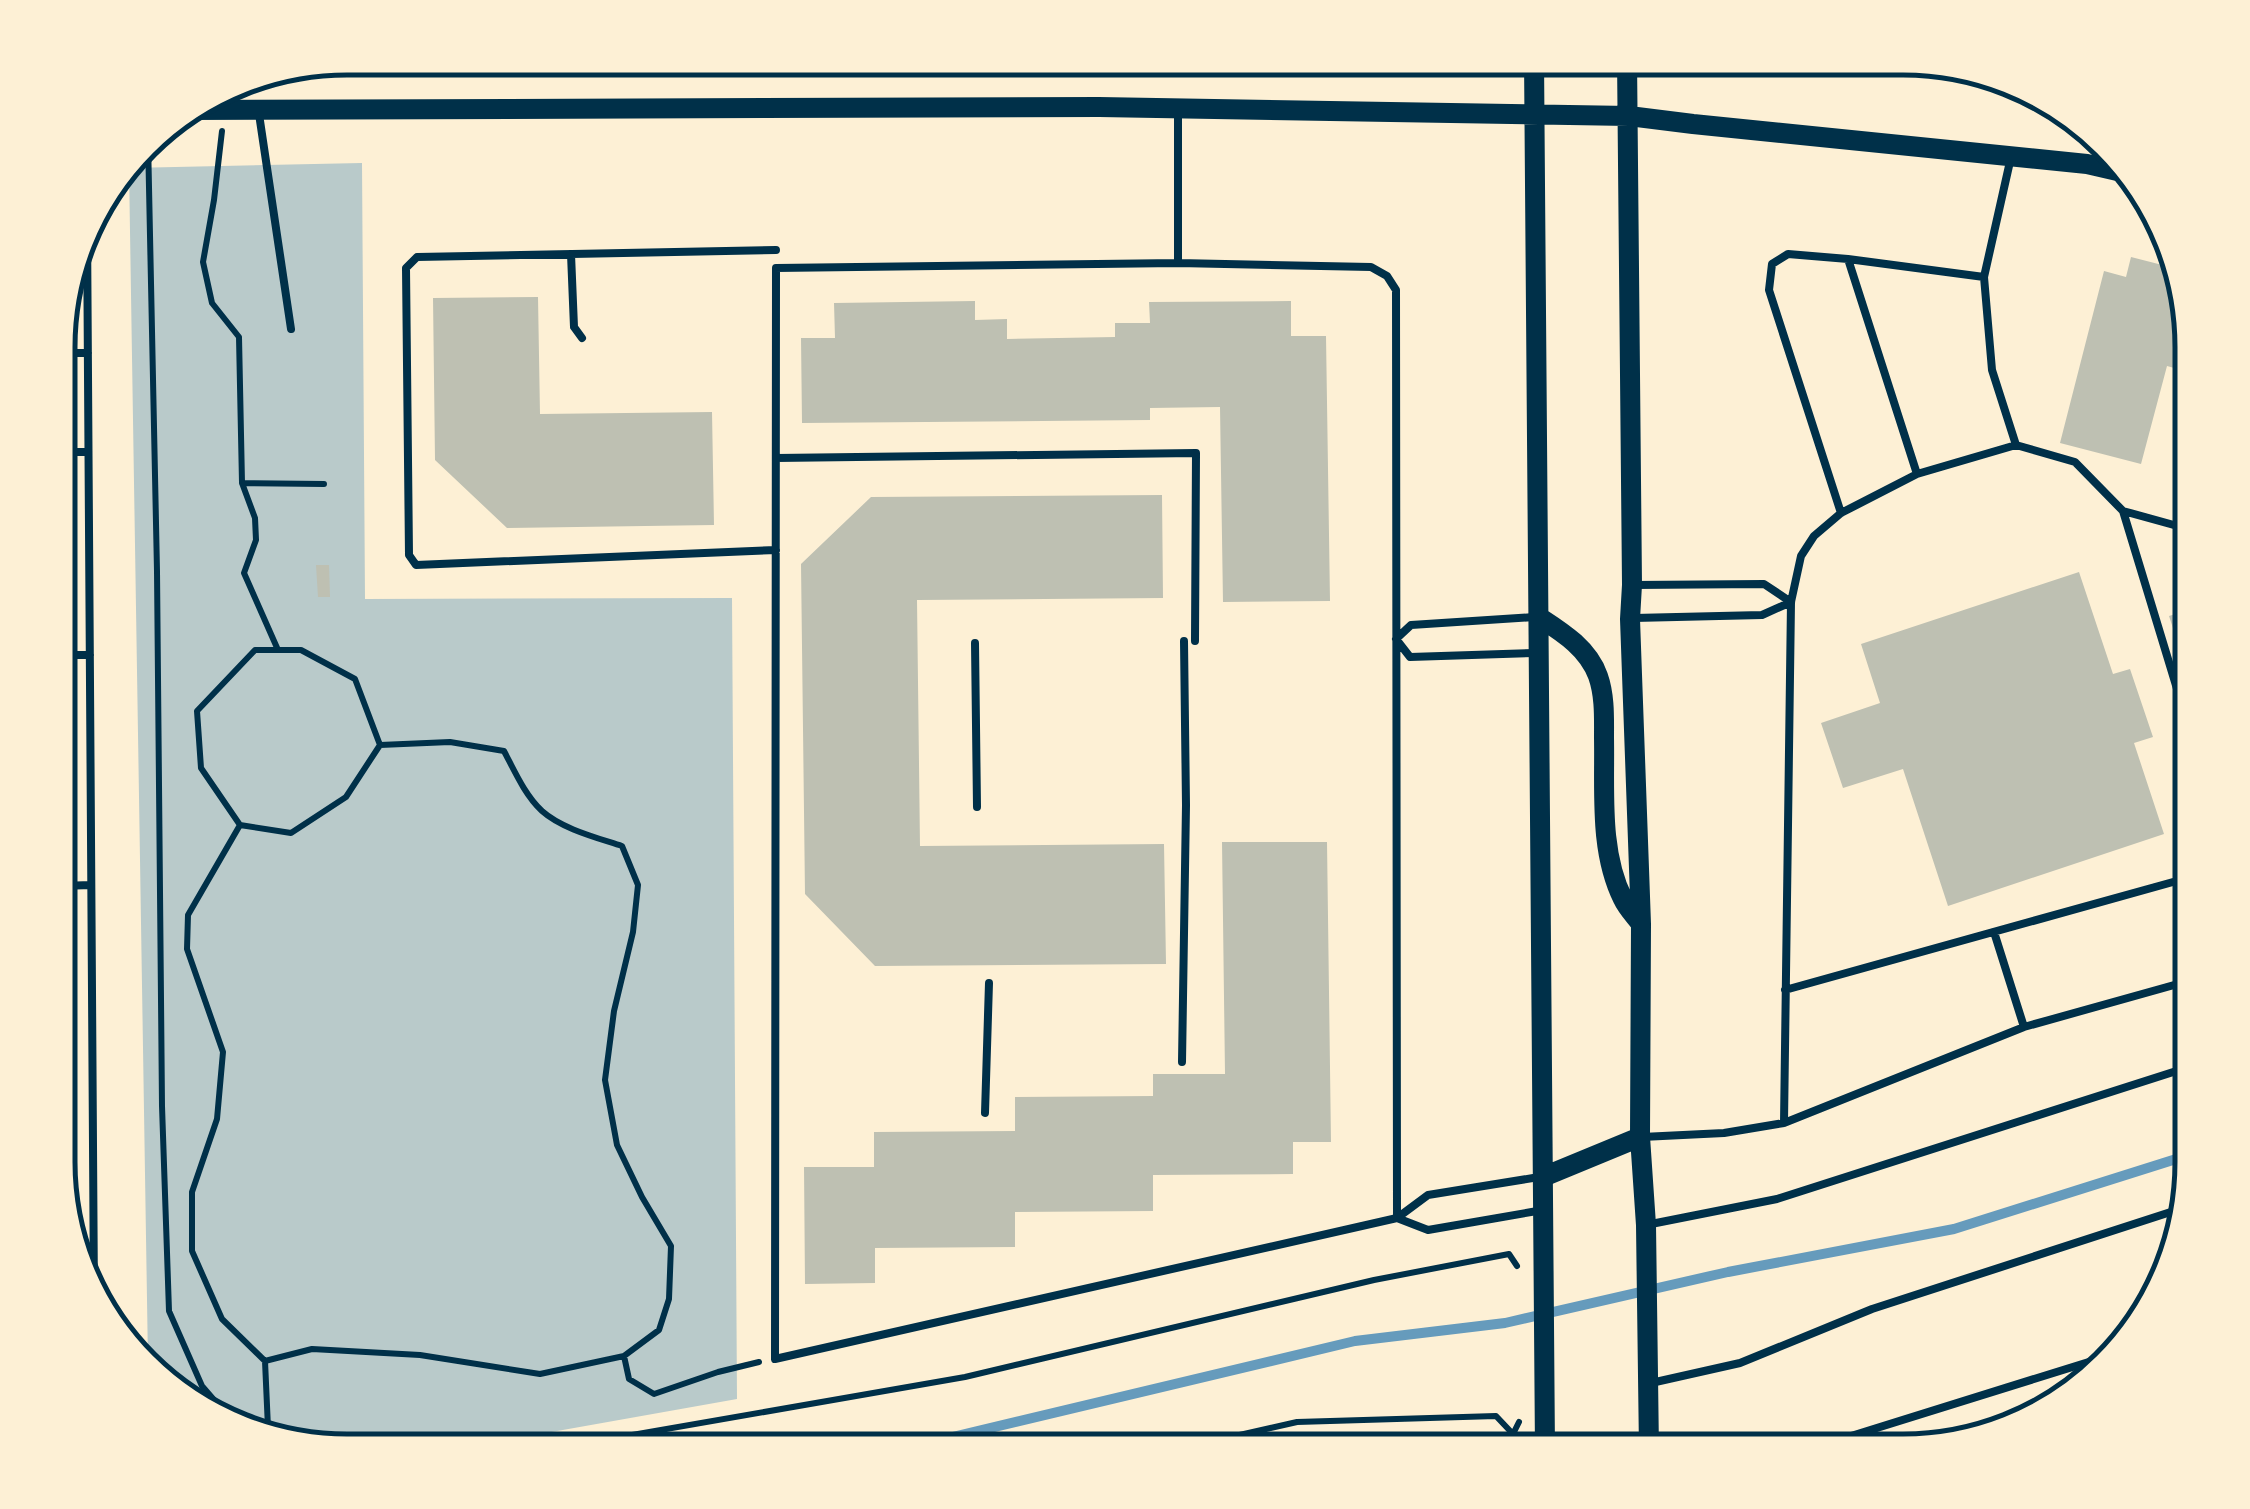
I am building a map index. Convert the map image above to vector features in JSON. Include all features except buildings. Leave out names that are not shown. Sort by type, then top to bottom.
[{"type":"main road","points":[[1534,75],[1546,1433]]},
{"type":"main road","points":[[1627,75],[1630,618],[1642,924],[1640,1138],[1646,1228],[1648,1433]]},
{"type":"main road","points":[[213,110],[978,107],[1628,116],[2109,169]]},
{"type":"main road","points":[[1539,617],[1585,653],[1598,674],[1603,699],[1606,838],[1624,902],[1642,924]]},
{"type":"main road","points":[[1543,1177],[1640,1138]]},
{"type":"lane","points":[[1178,109],[1178,263]]},
{"type":"lane","points":[[258,110],[291,328]]},
{"type":"lane","points":[[2011,156],[1984,278],[1992,370],[2016,445]]},
{"type":"lane","points":[[776,250],[417,257],[406,268],[409,555],[416,565],[776,550]]},
{"type":"lane","points":[[571,254],[574,327],[582,338]]},
{"type":"lane","points":[[1841,513],[1769,290],[1772,264],[1788,254],[1984,278]]},
{"type":"lane","points":[[1848,259],[1916,474]]},
{"type":"lane","points":[[1397,1218],[1396,290],[1387,276],[1370,267],[1178,263],[776,268],[774,1359],[1397,1218],[1428,1195],[1543,1177]]},
{"type":"lane","points":[[87,265],[94,1260]]},
{"type":"lane","points":[[75,353],[88,353]]},
{"type":"lane","points":[[1784,1123],[1791,602],[1801,556],[1814,536],[1841,513],[1916,474],[2016,445],[2076,462],[2123,510],[2174,679]]},
{"type":"lane","points":[[75,452],[88,452]]},
{"type":"lane","points":[[776,458],[1196,453],[1195,641]]},
{"type":"lane","points":[[2123,510],[2174,525]]},
{"type":"lane","points":[[1632,585],[1764,584],[1791,602]]},
{"type":"lane","points":[[1630,618],[1762,615],[1791,602]]},
{"type":"lane","points":[[1396,640],[1412,625],[1539,617]]},
{"type":"lane","points":[[1396,640],[1410,657],[1539,653]]},
{"type":"lane","points":[[1182,1062],[1184,641]]},
{"type":"lane","points":[[975,642],[977,807]]},
{"type":"lane","points":[[75,656],[90,655]]},
{"type":"lane","points":[[1785,990],[2173,882]]},
{"type":"lane","points":[[75,886],[91,885]]},
{"type":"lane","points":[[1994,932],[2024,1027]]},
{"type":"lane","points":[[985,1114],[989,984]]},
{"type":"lane","points":[[1640,1138],[1724,1133],[1784,1123],[2024,1027],[2174,985]]},
{"type":"lane","points":[[1646,1228],[1777,1198],[2174,1072]]},
{"type":"lane","points":[[1397,1218],[1428,1230],[1544,1210]]},
{"type":"lane","points":[[1648,1376],[1740,1363],[1872,1309],[2170,1212]]},
{"type":"lane","points":[[1861,1433],[2086,1363]]},
{"type":"path","points":[[224,110],[202,262],[212,303],[239,338],[242,484],[255,518],[256,540],[244,573],[278,651]]},
{"type":"path","points":[[148,162],[168,1311],[202,1386],[212,1397]]},
{"type":"path","points":[[242,484],[324,484]]},
{"type":"path","points":[[255,650],[301,650],[355,679],[380,746],[346,796],[291,834],[240,825],[201,768],[197,711],[255,650]]},
{"type":"path","points":[[266,1361],[312,1350],[402,1354],[540,1374],[624,1356],[659,1330],[668,1299],[671,1246],[617,1145],[605,1080],[638,885],[622,846],[580,832],[544,813],[520,784],[504,751],[450,742],[380,746]]},
{"type":"path","points":[[240,825],[188,915],[188,949],[223,1052],[217,1119],[192,1192],[192,1251],[222,1320],[266,1361],[268,1422]]},
{"type":"path","points":[[643,1434],[965,1377],[1374,1280],[1509,1254],[1520,1271],[1526,1250],[1544,1244]]},
{"type":"path","points":[[624,1356],[629,1380],[654,1394],[718,1372],[774,1359]]},
{"type":"path","points":[[1514,1433],[1524,1412],[1545,1399]]},
{"type":"path","points":[[1246,1433],[1296,1422],[1496,1416],[1513,1433]]},
{"type":"shaded area","points":[[362,163],[365,599],[732,598],[737,1399],[540,1434],[311,1432],[259,1420],[227,1406],[168,1367],[148,1346],[129,184],[142,168]]},
{"type":"waterway","points":[[967,1434],[1355,1341],[1505,1323],[1728,1272],[1954,1229],[2174,1160]]}]
